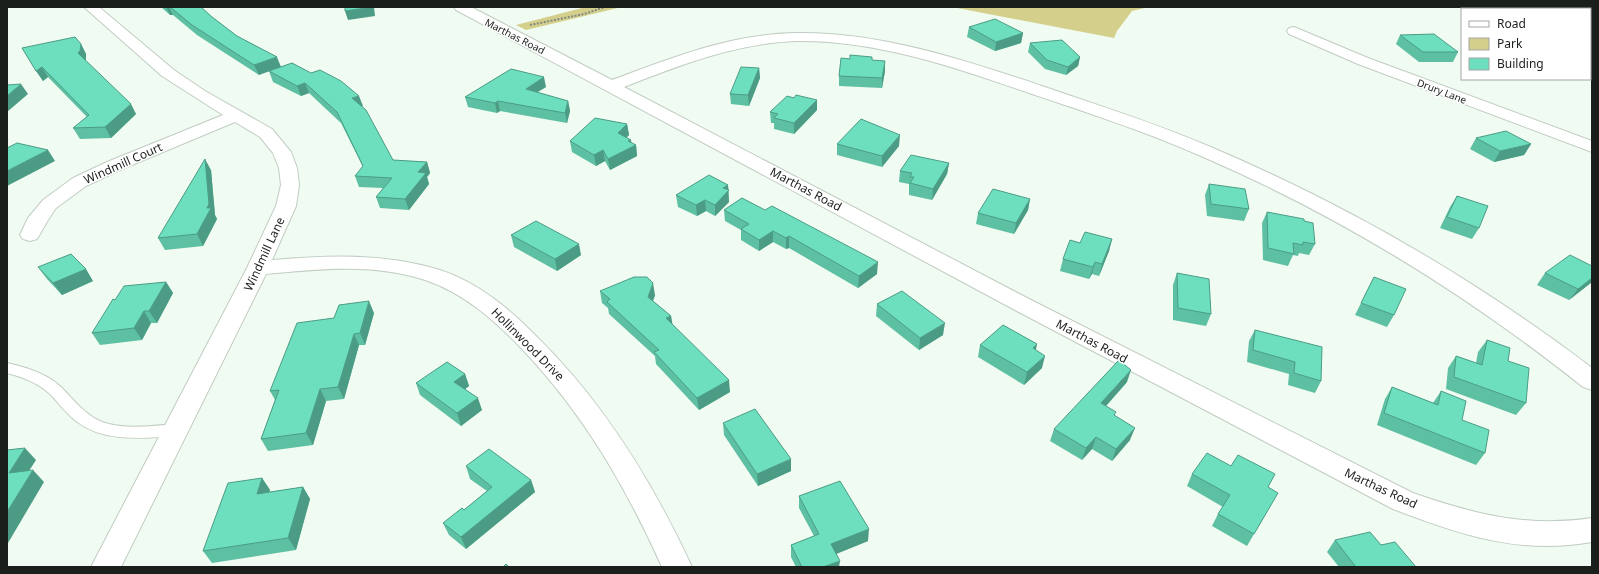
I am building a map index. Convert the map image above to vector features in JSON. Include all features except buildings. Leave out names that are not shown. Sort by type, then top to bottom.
[{"type":"street","name":"Windmill Lane","points":[[91,7],[168,73],[235,116],[266,133],[282,152],[288,168],[290,185],[286,206],[258,268],[106,567]]},
{"type":"street","name":"Marthas Road","points":[[461,7],[1023,305],[1403,501],[1445,516],[1494,529],[1538,534],[1578,533],[1592,530]]},
{"type":"street","name":"Drury Lane","points":[[1294,31],[1363,61],[1592,147]]},
{"type":"street","points":[[612,86],[716,48],[761,39],[799,37],[837,39],[876,45],[998,77],[1198,148],[1247,169],[1338,214],[1400,249],[1505,315],[1592,381]]},
{"type":"street","name":"Windmill Court","points":[[30,235],[35,221],[48,206],[79,183],[106,170],[235,116]]},
{"type":"street","name":"Hollinwood Drive","points":[[258,268],[336,262],[385,265],[432,275],[455,283],[484,301],[534,346],[566,382],[602,429],[659,526],[678,567]]},
{"type":"lane","points":[[7,368],[45,384],[56,391],[70,409],[86,421],[108,429],[137,432],[176,430]]},
{"type":"path","points":[[528,26],[540,22],[584,14],[605,7]]},
{"type":"green space","points":[[586,7],[622,7],[526,30],[516,25]]},
{"type":"green space","points":[[952,7],[1149,7],[1132,11],[1117,31],[1114,38]]}]
